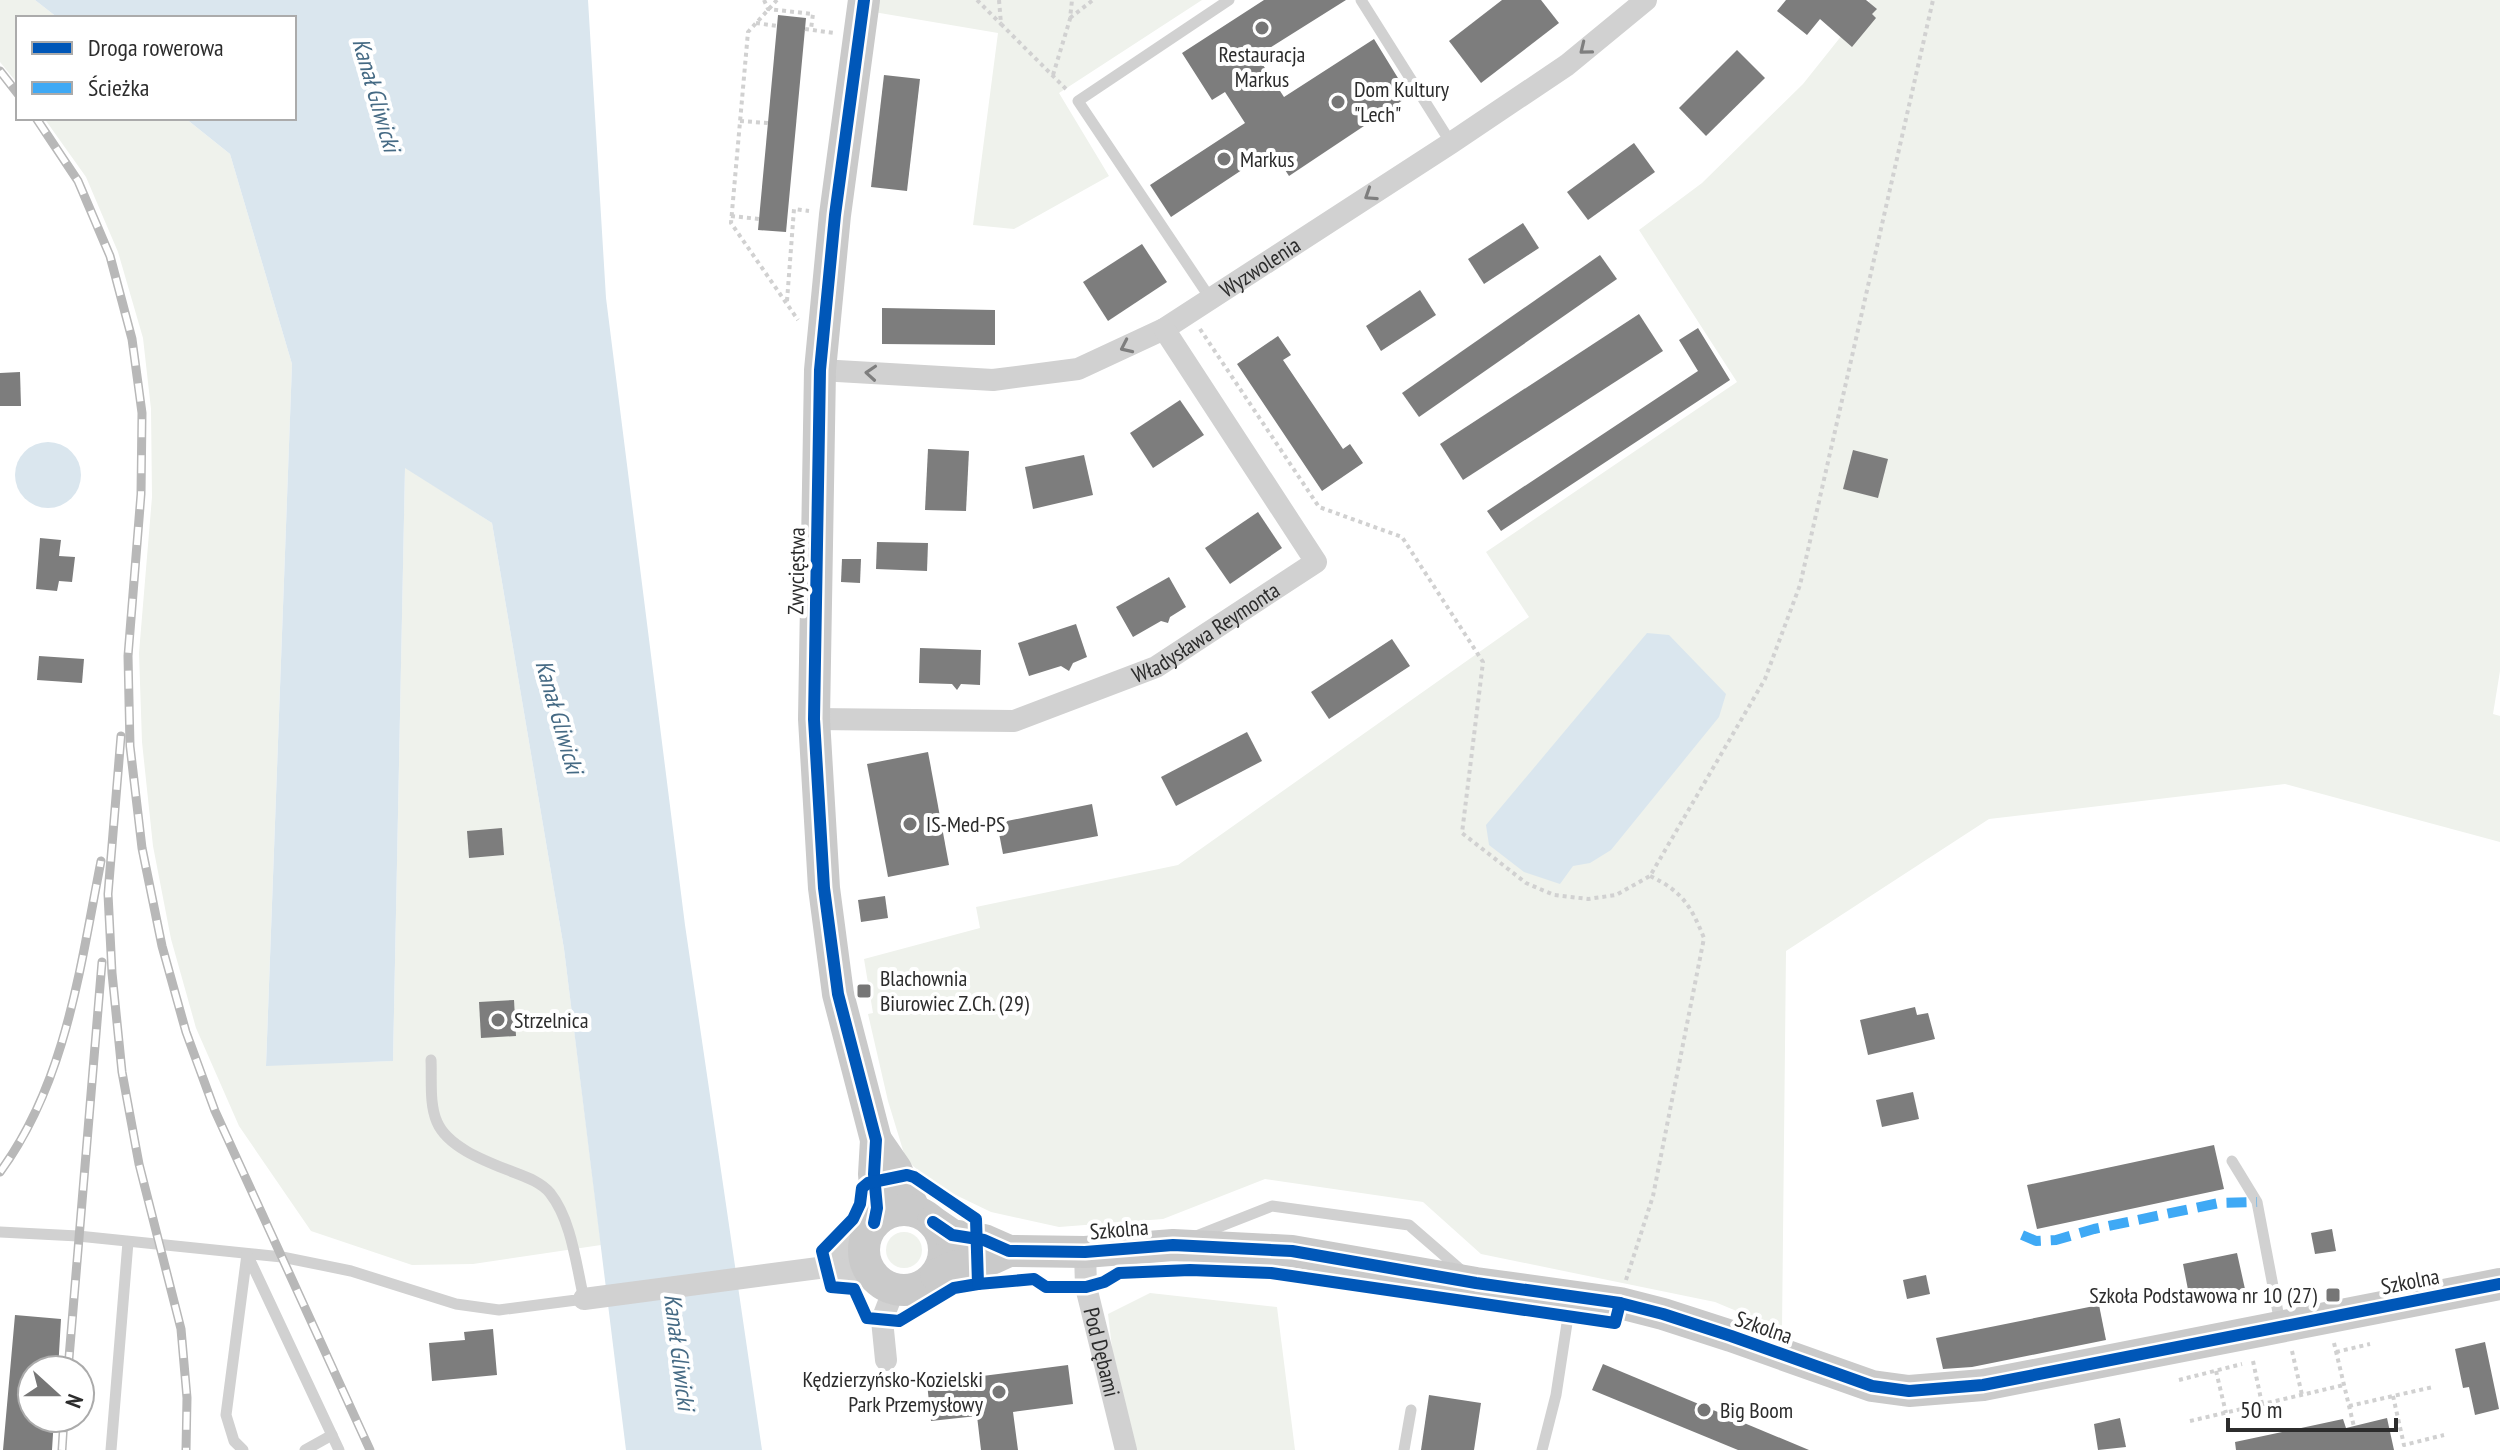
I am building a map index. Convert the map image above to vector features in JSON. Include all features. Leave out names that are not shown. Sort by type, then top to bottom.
[{"type":"street","name":"Zwycięstwa","points":[[864,0],[835,215],[821,362],[814,719],[824,888],[838,994],[876,1140],[874,1174],[877,1208],[870,1229]]},
{"type":"street","name":"Wyzwolenia","points":[[821,362],[993,380],[1078,369],[1164,329],[1451,143],[1567,65],[1646,0]]},
{"type":"street","name":"Władysława Reymonta","points":[[814,719],[1014,721],[1156,667],[1316,562],[1164,329]]},
{"type":"street","name":"Zwycięstwa","points":[[876,1140],[924,1216]]},
{"type":"street","points":[[588,1298],[826,1267],[859,1273],[888,1286],[917,1288],[936,1275],[944,1254],[944,1243],[924,1216],[893,1211],[826,1267]]},
{"type":"street","name":"Szkolna","points":[[924,1216],[952,1235],[984,1240],[1009,1251],[1085,1252],[1173,1245],[1292,1251],[1476,1283],[1620,1303],[1663,1314],[1872,1386],[1909,1391],[1983,1385],[2286,1339],[2500,1284]]},
{"type":"street","points":[[870,1229],[864,1248],[866,1262],[872,1274],[888,1286]]},
{"type":"street","name":"Szkolna","points":[[936,1275],[953,1267],[985,1262],[1009,1251]]},
{"type":"street","name":"Pod Dębami","points":[[1085,1252],[1086,1287],[1126,1450]]},
{"type":"street","points":[[886,1360],[882,1320],[888,1286]]},
{"type":"lane","points":[[1210,298],[1078,101],[1229,0]]},
{"type":"lane","points":[[1361,0],[1451,143]]},
{"type":"lane","points":[[0,1232],[282,1257],[351,1271],[456,1304],[499,1310],[588,1298],[564,1218],[549,1192],[534,1180],[469,1151],[447,1137],[436,1121],[431,1060]]},
{"type":"lane","points":[[2232,1161],[2257,1202],[2286,1339]]},
{"type":"lane","points":[[1173,1245],[1272,1206],[1409,1225],[1476,1283]]},
{"type":"lane","points":[[111,1450],[128,1242]]},
{"type":"lane","points":[[247,1254],[339,1450]]},
{"type":"lane","points":[[243,1450],[234,1441],[226,1415],[247,1254]]},
{"type":"lane","points":[[1542,1450],[1556,1395],[1571,1296]]},
{"type":"lane","points":[[1404,1450],[1411,1410]]},
{"type":"lane","points":[[305,1450],[332,1435]]},
{"type":"path","points":[[764,0],[768,9]]},
{"type":"path","points":[[777,0],[748,32],[731,223],[821,362]]},
{"type":"path","points":[[977,0],[1078,101]]},
{"type":"path","points":[[999,0],[1001,24]]},
{"type":"path","points":[[1053,75],[1070,19],[1072,0]]},
{"type":"path","points":[[1070,19],[1093,0]]},
{"type":"path","points":[[1189,311],[1319,507],[1402,537],[1483,662],[1462,833],[1526,883],[1554,895],[1588,899],[1616,895],[1650,876],[1765,679],[1800,585],[1933,0]]},
{"type":"path","points":[[768,9],[813,14],[811,29]]},
{"type":"path","points":[[756,23],[777,26]]},
{"type":"path","points":[[740,121],[768,123]]},
{"type":"path","points":[[786,304],[794,209],[835,215]]},
{"type":"path","points":[[731,216],[759,219]]},
{"type":"path","points":[[787,220],[794,221]]},
{"type":"path","points":[[1623,1287],[1653,1196],[1704,938],[1693,909],[1671,886],[1650,876]]},
{"type":"path","points":[[2332,1336],[2355,1431]]},
{"type":"path","points":[[2286,1339],[2302,1395]]},
{"type":"path","points":[[2336,1352],[2370,1344]]},
{"type":"path","points":[[2253,1361],[2262,1404]]},
{"type":"path","points":[[2216,1371],[2226,1413]]},
{"type":"path","points":[[2190,1421],[2344,1385]]},
{"type":"path","points":[[2349,1406],[2433,1387]]},
{"type":"path","points":[[2393,1396],[2404,1445],[2444,1435]]},
{"type":"shaded area","points":[[0,0],[35,0],[55,16],[16,16],[16,82],[0,62]]},
{"type":"shaded area","points":[[864,0],[1202,0],[1059,93],[1109,176],[1014,229],[973,225],[998,33],[862,10]]},
{"type":"shaded area","points":[[1870,0],[2500,0],[2500,671],[2493,714],[2500,716],[2500,842],[2285,784],[1989,819],[1786,951],[1782,1330],[1715,1302],[1481,1254],[1423,1202],[1265,1179],[1163,1219],[1059,1227],[991,1212],[937,1186],[906,1160],[888,1101],[868,1014],[873,1013],[864,959],[980,928],[976,907],[1178,865],[1529,617],[1486,552],[1737,382],[1639,230],[1702,183],[1803,84]]},
{"type":"shaded area","points":[[45,120],[188,120],[230,154],[292,364],[266,1065],[393,1061],[405,467],[492,523],[564,949],[601,1245],[473,1264],[412,1265],[311,1231],[239,1126],[196,1028],[171,939],[153,846],[142,742],[139,653],[152,497],[151,409],[143,338],[118,252],[86,177]]},
{"type":"shaded area","points":[[904,1232],[916,1238],[922,1250],[916,1262],[904,1268],[892,1262],[886,1250],[892,1238]]},
{"type":"shaded area","points":[[1150,1293],[1277,1307],[1295,1450],[1124,1450],[1108,1314]]},
{"type":"water","name":"Kanał Gliwicki","points":[[35,0],[588,0],[606,298],[685,925],[762,1450],[626,1450],[564,949],[492,523],[405,468],[393,1061],[266,1066],[292,364],[230,154],[188,120],[296,120],[296,16],[55,16]]},
{"type":"water","points":[[48,442],[61,444],[76,457],[81,475],[79,488],[66,503],[48,508],[35,506],[20,493],[15,475],[17,462],[30,447]]},
{"type":"water","points":[[1647,633],[1669,635],[1726,694],[1719,717],[1611,850],[1590,863],[1573,866],[1560,884],[1524,872],[1489,845],[1486,825]]},
{"type":"building","points":[[1264,0],[1346,0],[1257,56],[1284,97],[1374,39],[1409,96],[1289,176],[1272,150],[1171,217],[1150,185],[1245,123],[1225,92],[1212,100],[1182,53]]},
{"type":"building","points":[[1502,0],[1541,0],[1559,23],[1481,83],[1449,41]]},
{"type":"building","points":[[1786,0],[1866,0],[1877,9],[1872,14],[1876,18],[1852,47],[1820,19],[1807,35],[1777,11]]},
{"type":"building","points":[[778,15],[806,18],[786,232],[758,230]]},
{"type":"building","points":[[1737,50],[1765,78],[1706,136],[1679,108]]},
{"type":"building","points":[[884,75],[920,79],[907,191],[871,187]]},
{"type":"building","points":[[1634,143],[1655,172],[1588,220],[1567,192]]},
{"type":"building","points":[[1523,223],[1539,248],[1484,284],[1468,259]]},
{"type":"building","points":[[1142,244],[1167,282],[1108,321],[1083,282]]},
{"type":"building","points":[[1600,255],[1617,279],[1419,417],[1402,393]]},
{"type":"building","points":[[1420,290],[1436,315],[1381,351],[1366,326]]},
{"type":"building","points":[[882,308],[995,310],[995,345],[882,344]]},
{"type":"building","points":[[1639,314],[1663,351],[1463,480],[1440,444]]},
{"type":"building","points":[[1698,328],[1730,380],[1501,531],[1487,511],[1698,371],[1679,340]]},
{"type":"building","points":[[1278,336],[1291,355],[1283,360],[1343,449],[1350,444],[1363,463],[1322,491],[1237,364]]},
{"type":"building","points":[[20,372],[21,406],[0,406],[0,373]]},
{"type":"building","points":[[1180,400],[1204,435],[1153,468],[1130,433]]},
{"type":"building","points":[[928,449],[969,451],[966,511],[925,510]]},
{"type":"building","points":[[1853,450],[1888,459],[1878,498],[1843,489]]},
{"type":"building","points":[[1084,455],[1093,495],[1033,509],[1025,467]]},
{"type":"building","points":[[1258,512],[1282,548],[1230,584],[1205,548]]},
{"type":"building","points":[[40,538],[61,540],[59,556],[75,557],[72,582],[59,581],[57,591],[36,589]]},
{"type":"building","points":[[877,542],[928,543],[927,571],[876,569]]},
{"type":"building","points":[[842,559],[861,559],[860,583],[841,582]]},
{"type":"building","points":[[1169,577],[1186,607],[1170,617],[1168,623],[1161,621],[1133,637],[1116,607]]},
{"type":"building","points":[[1076,624],[1087,657],[1073,663],[1069,671],[1061,666],[1029,676],[1018,643]]},
{"type":"building","points":[[1392,639],[1410,666],[1329,719],[1311,692]]},
{"type":"building","points":[[920,648],[981,650],[980,685],[961,684],[957,690],[952,684],[919,683]]},
{"type":"building","points":[[39,656],[84,659],[82,683],[37,680]]},
{"type":"building","points":[[1247,732],[1262,761],[1176,806],[1161,777]]},
{"type":"building","name":"IS-Med-PS","points":[[928,752],[949,865],[888,877],[867,764]]},
{"type":"building","points":[[1092,804],[1098,836],[1003,854],[997,823]]},
{"type":"building","points":[[502,828],[504,855],[469,858],[467,831]]},
{"type":"building","points":[[885,896],[888,918],[861,922],[858,900]]},
{"type":"building","points":[[514,1000],[516,1036],[481,1038],[479,1002]]},
{"type":"building","points":[[1915,1007],[1917,1015],[1928,1013],[1935,1039],[1868,1055],[1860,1020]]},
{"type":"building","points":[[1913,1092],[1919,1119],[1882,1127],[1876,1100]]},
{"type":"building","points":[[2214,1145],[2224,1189],[2037,1229],[2027,1185]]},
{"type":"building","points":[[2332,1229],[2336,1251],[2315,1254],[2311,1233]]},
{"type":"building","points":[[2237,1253],[2245,1289],[2226,1293],[2228,1300],[2210,1304],[2209,1296],[2190,1300],[2183,1264]]},
{"type":"building","points":[[1926,1275],[1930,1294],[1907,1299],[1903,1280]]},
{"type":"building","points":[[2099,1305],[2106,1340],[1972,1367],[1943,1369],[1936,1338]]},
{"type":"building","points":[[15,1315],[61,1319],[59,1354],[16,1354],[16,1434],[53,1434],[52,1450],[3,1450]]},
{"type":"building","points":[[493,1329],[497,1375],[432,1381],[429,1343],[465,1340],[464,1332]]},
{"type":"building","points":[[2485,1342],[2499,1409],[2475,1415],[2469,1387],[2463,1388],[2455,1349]]},
{"type":"building","points":[[1603,1364],[1809,1450],[1738,1450],[1592,1390]]},
{"type":"building","points":[[1068,1365],[1073,1404],[1013,1412],[1018,1450],[981,1450],[977,1416],[931,1421],[927,1383]]},
{"type":"building","points":[[1429,1395],[1481,1403],[1474,1450],[1421,1450]]},
{"type":"building","points":[[2120,1418],[2126,1447],[2098,1450],[2094,1424]]},
{"type":"building","points":[[2387,1418],[2394,1450],[2236,1450],[2235,1442],[2343,1419],[2346,1428]]},
{"type":"railway","points":[[0,71],[16,91]]},
{"type":"railway","points":[[37,120],[78,181],[110,256],[132,339],[142,413],[141,494],[128,656],[130,746],[142,848],[162,946],[186,1032],[215,1111],[370,1450]]},
{"type":"railway","points":[[121,736],[108,894],[112,973],[122,1072],[139,1164],[181,1329],[187,1398],[186,1450]]},
{"type":"railway","points":[[0,1172],[41,1100],[55,1062],[77,983],[101,861]]},
{"type":"railway","points":[[69,1354],[102,962]]},
{"type":"railway","points":[[62,1450],[63,1434]]},
{"type":"marked path","points":[[2022,1235],[2036,1241],[2056,1240],[2219,1203],[2257,1202]]},
{"type":"cycle path","points":[[864,0],[835,215],[820,370],[814,719],[824,888],[838,994],[876,1140],[874,1174],[877,1208],[874,1223]]},
{"type":"cycle path","points":[[907,1175],[976,1219],[978,1284],[954,1288],[899,1321],[867,1318],[854,1289],[831,1287],[822,1251],[853,1219],[860,1204],[862,1188],[868,1183],[907,1175]]},
{"type":"cycle path","points":[[933,1222],[952,1235],[984,1240],[1009,1251],[1085,1252],[1173,1245],[1292,1251],[1476,1283],[1620,1303],[1731,1336],[1872,1386],[1909,1391],[1983,1385],[2500,1284]]},
{"type":"cycle path","points":[[978,1284],[1034,1279],[1046,1287],[1086,1287],[1104,1282],[1119,1273],[1190,1270],[1271,1273],[1615,1323],[1620,1303]]},
{"type":"place","name":"Restauracja Markus","points":[[1262,28]]},
{"type":"place","name":"Dom Kultury \"Lech\"","points":[[1338,102]]},
{"type":"place","name":"Markus","points":[[1224,159]]},
{"type":"place","name":"IS-Med-PS","points":[[910,824]]},
{"type":"place","name":"Blachownia Biurowiec Z.Ch. (29)","points":[[864,991]]},
{"type":"place","name":"Strzelnica","points":[[498,1020]]},
{"type":"place","name":"Szkoła Podstawowa nr 10 (27)","points":[[2333,1295]]},
{"type":"place","name":"Kędzierzyńsko-Kozielski Park Przemysłowy","points":[[999,1392]]},
{"type":"place","name":"Big Boom","points":[[1704,1410]]}]
